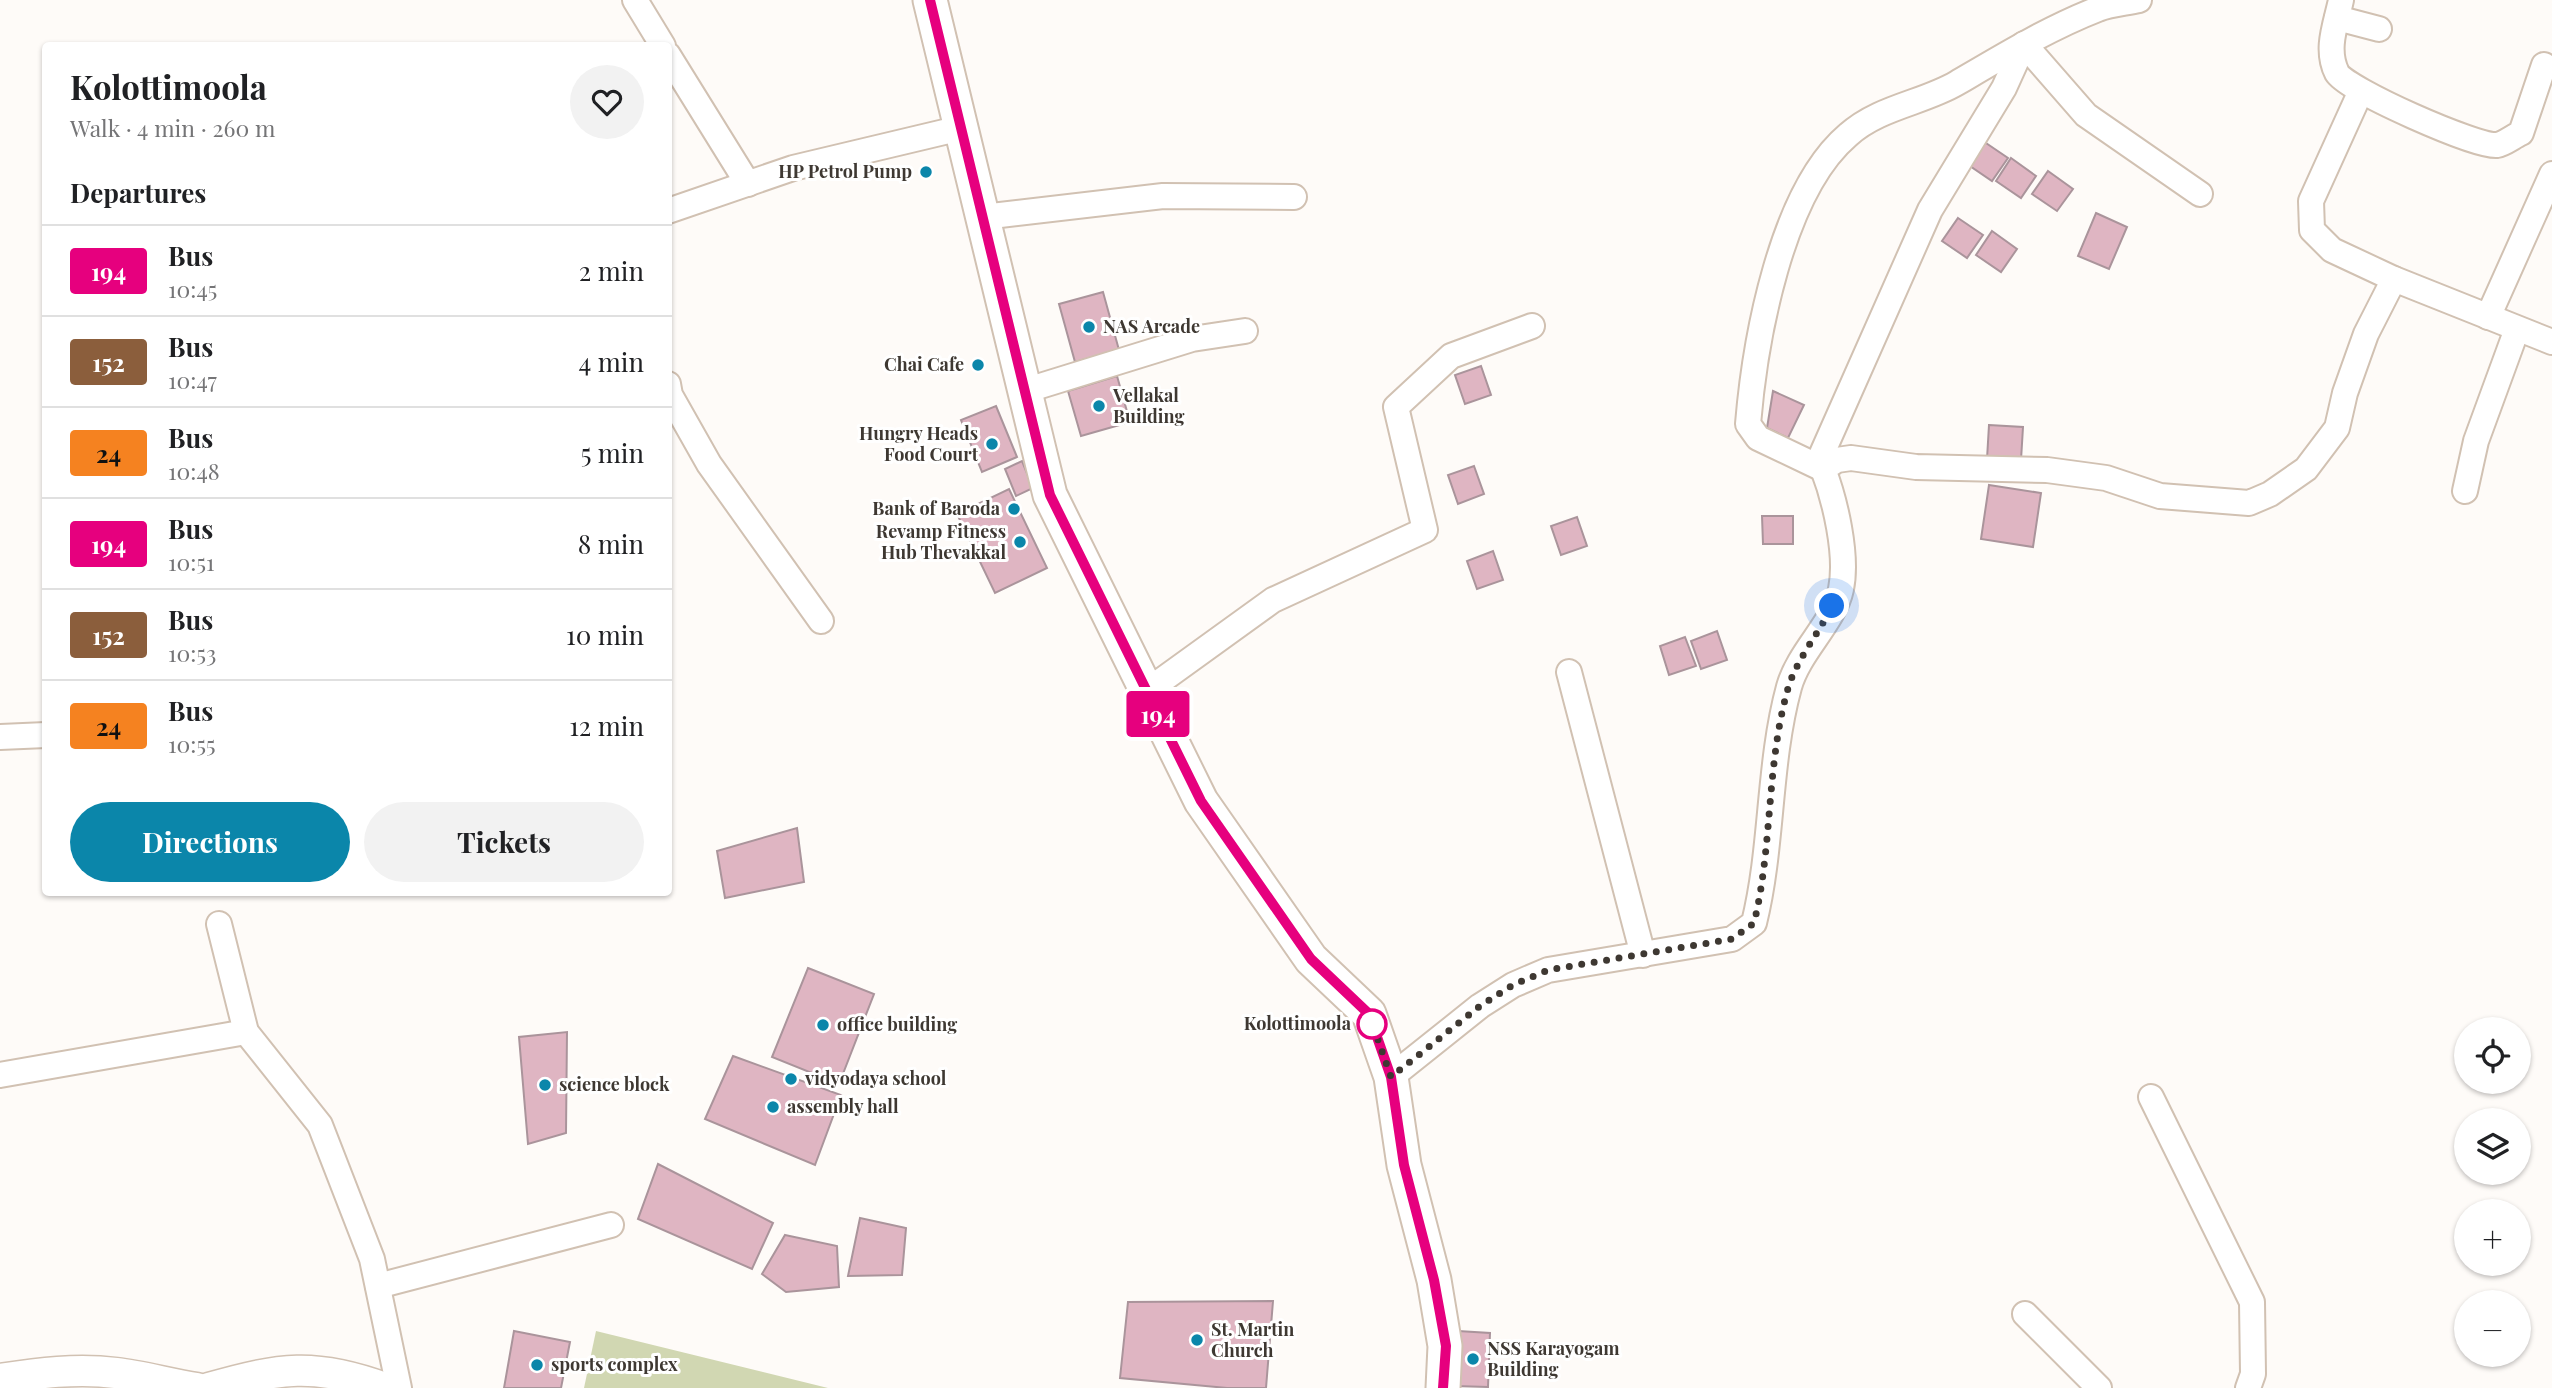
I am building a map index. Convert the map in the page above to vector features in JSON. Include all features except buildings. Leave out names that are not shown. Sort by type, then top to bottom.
[{"type":"main road","points":[[930,0],[1050,495],[1201,801],[1311,959],[1369,1014],[1391,1077],[1404,1165],[1434,1280],[1446,1346],[1443,1388]]},
{"type":"street","points":[[635,0],[661,42]]},
{"type":"street","points":[[2139,0],[2099,8],[2024,44],[1950,87],[1890,110],[1848,134],[1819,167],[1776,268],[1760,329],[1752,371],[1748,424],[1758,438],[1820,467],[1851,458],[1916,467],[2047,470],[2106,478],[2160,496],[2249,503],[2270,494],[2306,469],[2337,428],[2345,393],[2365,334],[2394,279]]},
{"type":"street","points":[[2379,29],[2339,9],[2330,48],[2338,75],[2360,93],[2475,141],[2497,145],[2521,133],[2544,65]]},
{"type":"street","points":[[2024,44],[2085,115],[2200,194]]},
{"type":"street","points":[[1391,1077],[1480,1006],[1513,985],[1548,970],[1732,939],[1754,923],[1766,851],[1774,768],[1789,686],[1802,654],[1824,622],[1840,589],[1837,522],[1820,467],[1930,210],[2004,88],[2024,44]]},
{"type":"street","points":[[672,61],[748,184]]},
{"type":"street","points":[[2360,93],[2311,201],[2312,230],[2332,250],[2394,279],[2552,342]]},
{"type":"street","points":[[672,210],[793,168],[961,128]]},
{"type":"street","points":[[2487,317],[2552,174]]},
{"type":"street","points":[[983,217],[1163,196],[1294,197]]},
{"type":"street","points":[[1147,691],[1273,600],[1425,530],[1396,407],[1451,356],[1532,326]]},
{"type":"street","points":[[2465,491],[2476,441],[2517,329]]},
{"type":"street","points":[[1024,391],[1192,339],[1245,331]]},
{"type":"street","points":[[672,399],[709,464],[821,621]]},
{"type":"street","points":[[1569,672],[1643,955]]},
{"type":"street","points":[[0,737],[42,735]]},
{"type":"street","points":[[219,924],[246,1032],[320,1125],[372,1259],[399,1388]]},
{"type":"street","points":[[0,1075],[246,1032]]},
{"type":"street","points":[[2151,1097],[2252,1302],[2253,1374],[2248,1388]]},
{"type":"street","points":[[378,1286],[611,1225]]},
{"type":"street","points":[[2025,1314],[2099,1388]]},
{"type":"street","points":[[209,1388],[280,1370],[314,1368],[354,1377],[385,1388]]},
{"type":"street","points":[[0,1379],[86,1371],[117,1373],[197,1388]]},
{"type":"green space","points":[[596,1331],[828,1388],[584,1388]]},
{"type":"bus line","name":"194","points":[[930,0],[1050,495],[1201,801],[1311,959],[1369,1014],[1391,1077],[1404,1165],[1434,1280],[1446,1346],[1443,1388]]},
{"type":"place","name":"HP Petrol Pump","points":[[926,172]]},
{"type":"place","name":"NAS Arcade","points":[[1089,327]]},
{"type":"place","name":"Chai Cafe","points":[[978,365]]},
{"type":"place","name":"Vellakal Building","points":[[1099,406]]},
{"type":"place","name":"Hungry Heads Food Court","points":[[992,444]]},
{"type":"place","name":"Bank of Baroda","points":[[1014,509]]},
{"type":"place","name":"Revamp Fitness Hub Thevakkal","points":[[1020,542]]},
{"type":"place","name":"Kolottimoola","points":[[1372,1024]]},
{"type":"place","name":"office building","points":[[823,1025]]},
{"type":"place","name":"vidyodaya school","points":[[791,1079]]},
{"type":"place","name":"science block","points":[[545,1085]]},
{"type":"place","name":"assembly hall","points":[[773,1107]]},
{"type":"place","name":"St. Martin Church","points":[[1197,1340]]},
{"type":"place","name":"NSS Karayogam Building","points":[[1473,1359]]},
{"type":"place","name":"sports complex","points":[[537,1365]]},
{"type":"route","points":[[1372,1024],[1369,1014],[1391,1077],[1480,1006],[1513,985],[1548,970],[1702,946],[1732,939],[1754,923],[1766,851],[1774,768],[1789,686],[1802,654],[1832,606]]}]
